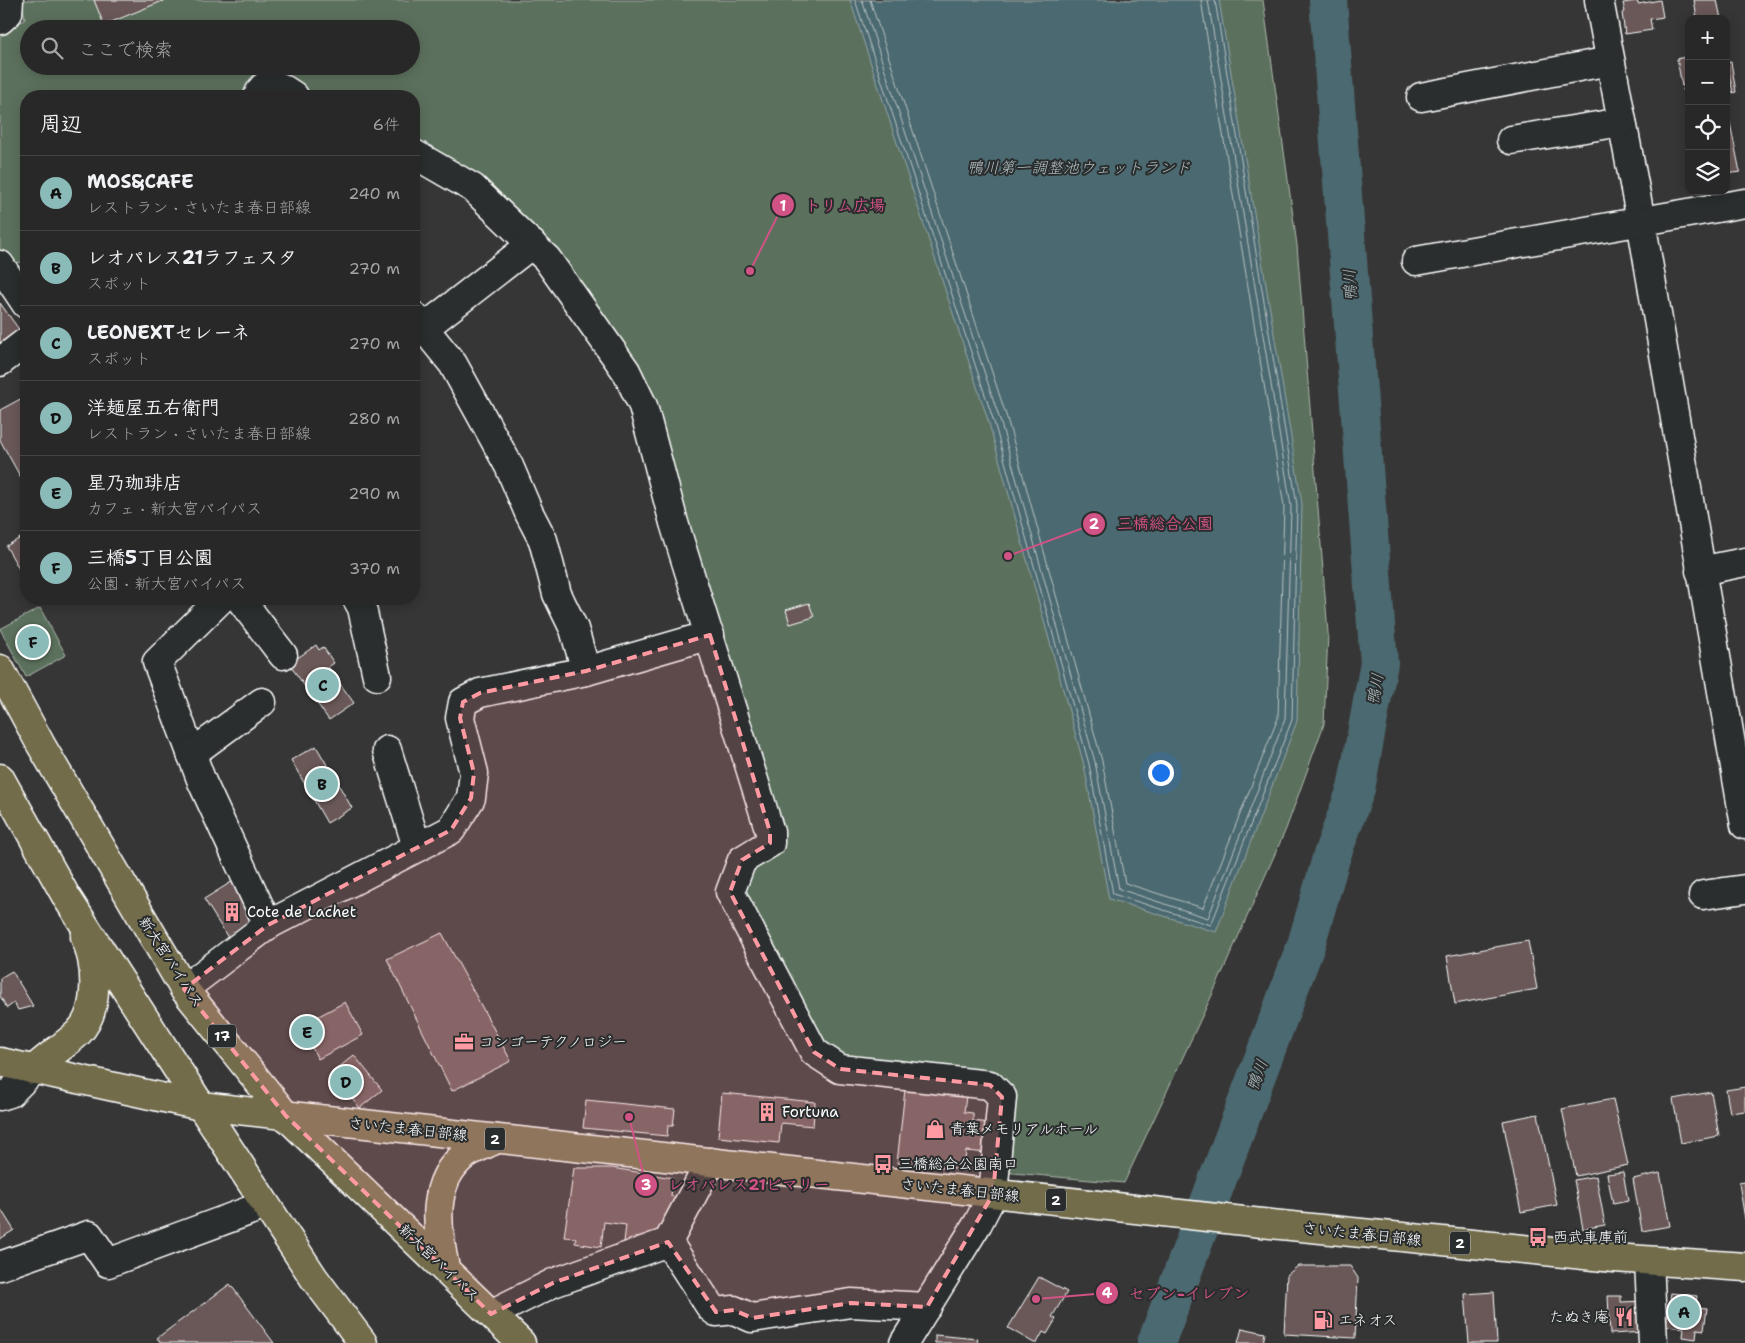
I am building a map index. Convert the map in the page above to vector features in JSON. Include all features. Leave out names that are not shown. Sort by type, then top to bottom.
[{"type":"main road","name":"新大宮バイパス","points":[[0,670],[41,745],[184,989],[286,1116],[445,1268],[520,1343]]},
{"type":"main road","points":[[0,778],[67,898],[265,1205],[314,1278],[363,1343]]},
{"type":"main road","points":[[33,1070],[79,1032],[92,1005],[93,976],[87,943],[67,898]]},
{"type":"main road","name":"さいたま春日部線","points":[[0,1062],[201,1106],[286,1116],[1271,1224],[1649,1261],[1745,1267]]},
{"type":"main road","points":[[445,1268],[437,1228],[438,1207],[443,1187],[452,1167],[467,1154],[497,1139]]},
{"type":"main road","points":[[491,1314],[510,1343]]},
{"type":"street","points":[[0,20],[8,13],[9,0]]},
{"type":"street","points":[[1599,0],[1641,221],[1745,825]]},
{"type":"street","points":[[1421,97],[1610,61]]},
{"type":"street","points":[[261,90],[268,84],[278,86],[284,90]]},
{"type":"street","points":[[1510,140],[1622,122]]},
{"type":"street","points":[[420,157],[473,188],[547,259],[626,371],[643,406],[674,524],[770,832],[770,842],[742,860],[730,892],[814,1052],[840,1069],[990,1084],[1002,1097],[993,1194],[978,1223],[904,1343]]},
{"type":"street","points":[[1416,261],[1745,203]]},
{"type":"street","points":[[420,321],[532,244]]},
{"type":"street","points":[[11,271],[20,291]]},
{"type":"street","points":[[420,323],[453,364],[509,466],[543,540],[557,594],[574,629],[586,671]]},
{"type":"street","points":[[0,362],[20,347]]},
{"type":"street","points":[[1700,571],[1745,562]]},
{"type":"street","points":[[215,605],[157,662],[202,782],[268,925]]},
{"type":"street","points":[[245,605],[283,655]]},
{"type":"street","points":[[360,605],[377,676]]},
{"type":"street","points":[[184,989],[268,925],[451,830],[471,798],[474,773],[460,718],[463,702],[480,693],[586,671],[710,635]]},
{"type":"street","points":[[191,754],[262,702]]},
{"type":"street","points":[[387,750],[417,847]]},
{"type":"street","points":[[1703,895],[1745,889]]},
{"type":"street","points":[[0,1096],[10,1092],[33,1070]]},
{"type":"street","points":[[491,1314],[553,1283],[668,1242],[710,1162]]},
{"type":"street","points":[[0,1266],[89,1235],[108,1263],[265,1205]]},
{"type":"street","points":[[668,1242],[711,1308],[716,1312],[734,1310],[752,1318],[852,1303],[927,1307]]},
{"type":"street","points":[[1649,1261],[1653,1343]]},
{"type":"highlighted area","points":[[710,635],[770,832],[770,843],[742,860],[730,892],[814,1052],[840,1069],[990,1085],[1002,1097],[993,1194],[927,1307],[851,1303],[752,1318],[734,1310],[716,1312],[668,1242],[553,1283],[491,1314],[286,1116],[184,989],[268,925],[451,830],[471,798],[474,773],[460,718],[463,702],[480,693],[586,671]]},
{"type":"green space","points":[[22,0],[1263,0],[1297,245],[1328,633],[1324,724],[1286,829],[1219,980],[1124,1183],[1002,1172],[1008,1096],[845,1061],[818,1040],[739,888],[746,865],[770,852],[623,346],[420,148],[420,90],[20,90],[20,262],[15,262],[0,252],[0,31],[20,22],[20,75],[420,75],[420,20],[25,20]]},
{"type":"green space","points":[[40,608],[66,655],[26,677],[0,629]]},
{"type":"water","name":"鴨川第一調整池ウェットランド","points":[[850,0],[1219,0],[1302,504],[1297,721],[1216,932],[1109,899],[1084,765],[989,423]]},
{"type":"building","points":[[94,0],[165,0],[116,20],[102,20]]},
{"type":"building","points":[[1660,0],[1663,17],[1650,19],[1652,30],[1625,34],[1622,13],[1625,12],[1623,3],[1637,1],[1638,4]]},
{"type":"building","points":[[1694,0],[1717,0],[1720,15],[1696,15]]},
{"type":"building","points":[[1685,57],[1685,86],[1682,86],[1677,59]]},
{"type":"building","points":[[1730,62],[1736,92],[1733,93],[1730,78]]},
{"type":"building","points":[[1730,123],[1740,172],[1730,173]]},
{"type":"building","points":[[0,303],[20,331],[20,337],[0,351]]},
{"type":"building","points":[[20,399],[20,476],[0,440],[0,410]]},
{"type":"building","points":[[20,538],[20,570],[6,546]]},
{"type":"building","points":[[809,603],[814,617],[790,624],[786,610]]},
{"type":"building","points":[[316,645],[319,650],[323,647],[334,663],[328,667],[354,703],[329,720],[289,664]]},
{"type":"building","points":[[316,746],[352,808],[327,823],[291,760]]},
{"type":"building","name":"Cote de Lachet","points":[[233,881],[259,925],[230,941],[204,899]]},
{"type":"building","points":[[442,933],[511,1061],[452,1091],[387,959]]},
{"type":"building","points":[[1528,941],[1537,989],[1455,1004],[1447,956]]},
{"type":"building","points":[[12,971],[33,1006],[18,1010],[14,1003],[7,1008],[0,996],[0,978]]},
{"type":"building","points":[[345,1002],[363,1035],[318,1059],[300,1026]]},
{"type":"building","points":[[354,1055],[382,1090],[360,1108],[332,1073]]},
{"type":"building","points":[[1745,1087],[1745,1111],[1730,1113],[1726,1090]]},
{"type":"building","points":[[905,1089],[966,1096],[964,1112],[973,1113],[973,1121],[990,1123],[987,1153],[966,1151],[964,1170],[897,1163]]},
{"type":"building","points":[[1711,1092],[1719,1136],[1681,1143],[1673,1099]]},
{"type":"building","name":"Fortuna","points":[[722,1093],[815,1102],[813,1126],[781,1123],[779,1143],[718,1137]]},
{"type":"building","points":[[1613,1099],[1628,1165],[1576,1176],[1562,1109]]},
{"type":"building","points":[[586,1100],[675,1109],[673,1126],[668,1126],[667,1136],[583,1128]]},
{"type":"building","points":[[1538,1114],[1557,1205],[1521,1212],[1503,1121]]},
{"type":"building","points":[[574,1168],[612,1168],[673,1178],[671,1196],[683,1198],[661,1240],[623,1250],[626,1225],[604,1222],[601,1247],[575,1243],[576,1238],[564,1237]]},
{"type":"building","points":[[1623,1172],[1628,1201],[1613,1204],[1607,1174]]},
{"type":"building","points":[[1660,1173],[1670,1226],[1642,1231],[1633,1179]]},
{"type":"building","points":[[1596,1176],[1605,1225],[1583,1229],[1574,1180]]},
{"type":"building","points":[[1745,1182],[1745,1219],[1739,1183]]},
{"type":"building","points":[[0,1208],[14,1230],[0,1239]]},
{"type":"building","points":[[1298,1266],[1350,1266],[1358,1278],[1355,1338],[1284,1334],[1287,1275]]},
{"type":"building","points":[[1039,1277],[1067,1292],[1052,1317],[1056,1319],[1047,1334],[1043,1332],[1037,1343],[1034,1343],[1008,1328]]},
{"type":"building","points":[[230,1284],[274,1343],[161,1343],[157,1338]]},
{"type":"building","points":[[1494,1292],[1497,1343],[1469,1343],[1465,1294]]},
{"type":"building","points":[[1671,1293],[1697,1296],[1695,1307],[1707,1308],[1704,1330],[1697,1329],[1696,1339],[1683,1337],[1684,1328],[1666,1326]]},
{"type":"building","points":[[1608,1296],[1621,1296],[1621,1302],[1644,1301],[1645,1332],[1610,1334]]},
{"type":"building","points":[[1242,1328],[1265,1333],[1263,1343],[1238,1343]]},
{"type":"building","points":[[935,1335],[978,1339],[977,1343],[935,1343]]},
{"type":"waterway","name":"鴨川","points":[[1156,1343],[1306,945],[1332,855],[1356,789],[1379,663],[1328,0]]},
{"type":"place","name":"トリム広場","points":[[750,271]]},
{"type":"place","name":"三橋総合公園","points":[[1008,556]]},
{"type":"place","name":"三橋5丁目公園","points":[[33,642]]},
{"type":"place","name":"LEONEXTセレーネ","points":[[323,685]]},
{"type":"place","name":"レオパレス21ラフェスタ","points":[[322,784]]},
{"type":"place","name":"Cote de Lachet","points":[[232,912]]},
{"type":"place","name":"星乃珈琲店","points":[[307,1032]]},
{"type":"place","name":"コンゴーテクノロジー","points":[[464,1042]]},
{"type":"place","name":"洋麺屋五右衛門","points":[[346,1082]]},
{"type":"place","name":"Fortuna","points":[[767,1112]]},
{"type":"place","name":"レオパレス21ビマリー","points":[[629,1117]]},
{"type":"place","name":"青葉メモリアルホール","points":[[935,1129]]},
{"type":"place","name":"三橋総合公園南口","points":[[883,1164]]},
{"type":"place","name":"西武車庫前","points":[[1538,1237]]},
{"type":"place","name":"セブン-イレブン","points":[[1036,1299]]},
{"type":"place","name":"MOS&CAFE","points":[[1684,1312]]},
{"type":"place","name":"たぬき庵","points":[[1624,1317]]},
{"type":"place","name":"エネオス","points":[[1323,1320]]}]
